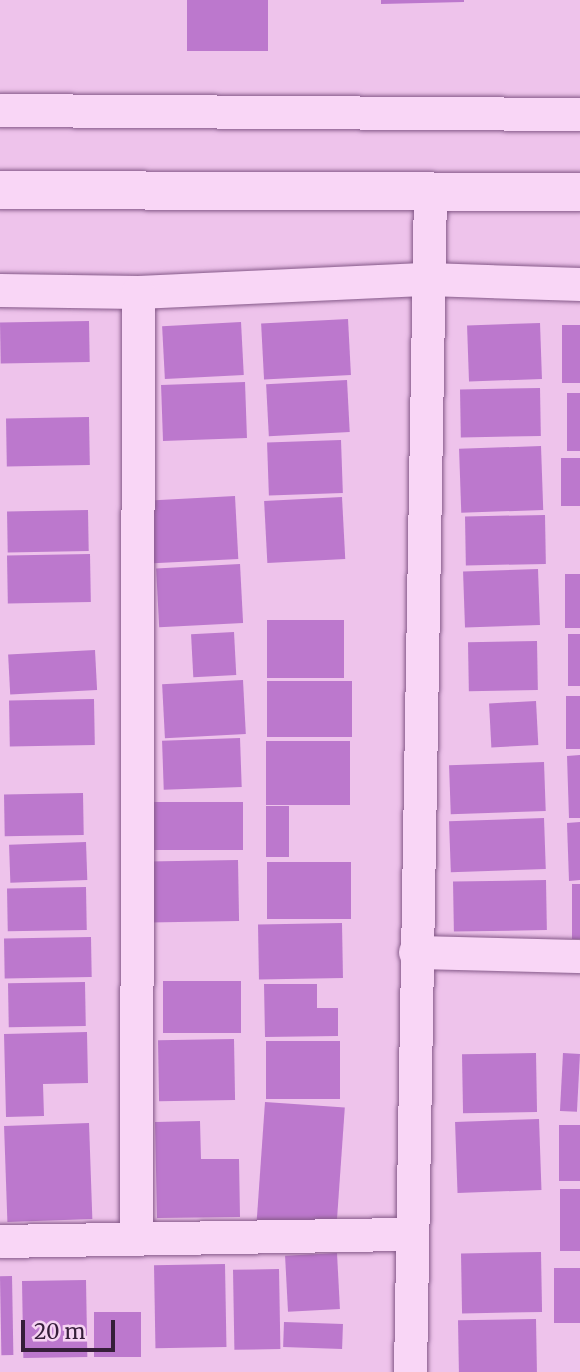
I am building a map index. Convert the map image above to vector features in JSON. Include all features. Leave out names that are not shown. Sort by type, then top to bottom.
[{"type":"street","points":[[0,110],[580,114]]},
{"type":"street","points":[[0,190],[580,192]]},
{"type":"street","points":[[410,1372],[410,1234],[430,192]]},
{"type":"street","points":[[0,290],[138,292],[428,278],[580,284]]},
{"type":"street","points":[[136,1236],[138,292]]},
{"type":"street","points":[[415,952],[580,956]]},
{"type":"street","points":[[0,1241],[136,1236],[410,1234]]},
{"type":"building","points":[[187,0],[268,0],[268,51],[187,51]]},
{"type":"building","points":[[381,0],[464,0],[464,2],[381,4]]},
{"type":"building","points":[[348,319],[351,375],[264,379],[261,324]]},
{"type":"building","points":[[89,321],[90,362],[1,364],[0,323]]},
{"type":"building","points":[[241,322],[244,375],[165,379],[162,326]]},
{"type":"building","points":[[540,323],[542,379],[469,382],[467,326]]},
{"type":"building","points":[[562,325],[580,325],[580,383],[562,383]]},
{"type":"building","points":[[347,380],[350,432],[269,436],[266,384]]},
{"type":"building","points":[[245,382],[247,438],[163,441],[161,385]]},
{"type":"building","points":[[540,388],[541,436],[461,437],[460,389]]},
{"type":"building","points":[[567,393],[580,393],[580,451],[567,451]]},
{"type":"building","points":[[89,417],[90,465],[7,466],[6,418]]},
{"type":"building","points":[[341,440],[343,493],[269,496],[267,443]]},
{"type":"building","points":[[541,446],[543,510],[461,513],[459,449]]},
{"type":"building","points":[[561,458],[580,458],[580,506],[561,506]]},
{"type":"building","points":[[235,496],[238,559],[153,563],[150,500]]},
{"type":"building","points":[[342,497],[345,559],[267,563],[264,501]]},
{"type":"building","points":[[88,510],[89,551],[8,552],[7,511]]},
{"type":"building","points":[[545,515],[546,564],[466,565],[465,516]]},
{"type":"building","points":[[90,554],[91,602],[8,603],[7,555]]},
{"type":"building","points":[[240,564],[243,623],[159,627],[156,568]]},
{"type":"building","points":[[538,569],[540,625],[465,628],[463,572]]},
{"type":"building","points":[[565,574],[580,574],[580,628],[565,628]]},
{"type":"building","points":[[267,620],[344,620],[344,678],[267,678]]},
{"type":"building","points":[[234,632],[236,675],[193,677],[191,634]]},
{"type":"building","points":[[568,634],[580,634],[580,686],[568,686]]},
{"type":"building","points":[[537,641],[538,690],[469,691],[468,642]]},
{"type":"building","points":[[95,650],[97,690],[10,694],[8,655]]},
{"type":"building","points":[[243,680],[246,734],[165,738],[162,684]]},
{"type":"building","points":[[267,681],[352,681],[352,737],[267,737]]},
{"type":"building","points":[[566,696],[580,696],[580,749],[566,749]]},
{"type":"building","points":[[94,699],[95,745],[10,746],[9,700]]},
{"type":"building","points":[[536,701],[538,745],[491,747],[489,703]]},
{"type":"building","points":[[240,738],[242,787],[164,790],[162,741]]},
{"type":"building","points":[[266,741],[350,741],[350,805],[266,805]]},
{"type":"building","points":[[580,755],[580,818],[569,818],[567,756]]},
{"type":"building","points":[[544,762],[546,811],[451,814],[449,765]]},
{"type":"building","points":[[83,793],[84,835],[5,836],[4,794]]},
{"type":"building","points":[[148,802],[243,802],[243,850],[148,850]]},
{"type":"building","points":[[266,806],[289,806],[289,857],[266,857]]},
{"type":"building","points":[[544,818],[546,869],[451,872],[449,821]]},
{"type":"building","points":[[580,822],[580,880],[569,881],[567,823]]},
{"type":"building","points":[[86,842],[87,880],[10,883],[9,845]]},
{"type":"building","points":[[238,860],[239,921],[149,923],[148,862]]},
{"type":"building","points":[[267,862],[351,862],[351,919],[267,919]]},
{"type":"building","points":[[546,880],[547,930],[454,932],[453,882]]},
{"type":"building","points":[[572,884],[580,884],[580,939],[572,939]]},
{"type":"building","points":[[86,887],[87,930],[8,931],[7,888]]},
{"type":"building","points":[[342,923],[343,978],[259,979],[258,924]]},
{"type":"building","points":[[91,937],[92,977],[5,979],[4,939]]},
{"type":"building","points":[[163,981],[241,981],[241,1033],[163,1033]]},
{"type":"building","points":[[85,982],[86,1026],[9,1027],[8,983]]},
{"type":"building","points":[[264,984],[317,984],[317,1008],[338,1008],[338,1036],[265,1037]]},
{"type":"building","points":[[87,1032],[88,1083],[43,1084],[44,1116],[6,1117],[4,1034]]},
{"type":"building","points":[[234,1039],[235,1100],[159,1101],[158,1040]]},
{"type":"building","points":[[266,1041],[340,1041],[340,1099],[266,1099]]},
{"type":"building","points":[[536,1053],[537,1112],[463,1113],[462,1054]]},
{"type":"building","points":[[563,1053],[580,1054],[577,1112],[560,1111]]},
{"type":"building","points":[[265,1102],[345,1108],[336,1229],[256,1224]]},
{"type":"building","points":[[539,1119],[541,1190],[458,1193],[455,1122]]},
{"type":"building","points":[[200,1121],[201,1159],[239,1159],[240,1217],[157,1218],[155,1122]]},
{"type":"building","points":[[89,1123],[92,1219],[7,1222],[4,1126]]},
{"type":"building","points":[[559,1125],[580,1125],[580,1181],[559,1181]]},
{"type":"building","points":[[560,1189],[580,1189],[580,1251],[560,1251]]},
{"type":"building","points":[[541,1252],[542,1312],[462,1313],[461,1253]]},
{"type":"building","points":[[337,1253],[340,1309],[288,1312],[285,1256]]},
{"type":"building","points":[[225,1264],[226,1347],[155,1348],[154,1265]]},
{"type":"building","points":[[554,1268],[580,1268],[580,1323],[554,1323]]},
{"type":"building","points":[[279,1269],[280,1349],[234,1350],[233,1270]]},
{"type":"building","points":[[0,1276],[12,1276],[13,1355],[1,1355]]},
{"type":"building","points":[[86,1280],[87,1357],[23,1358],[22,1281]]},
{"type":"building","points":[[94,1312],[141,1312],[141,1357],[94,1357]]},
{"type":"building","points":[[536,1319],[537,1372],[459,1372],[458,1320]]},
{"type":"building","points":[[284,1322],[343,1324],[342,1349],[283,1347]]}]
